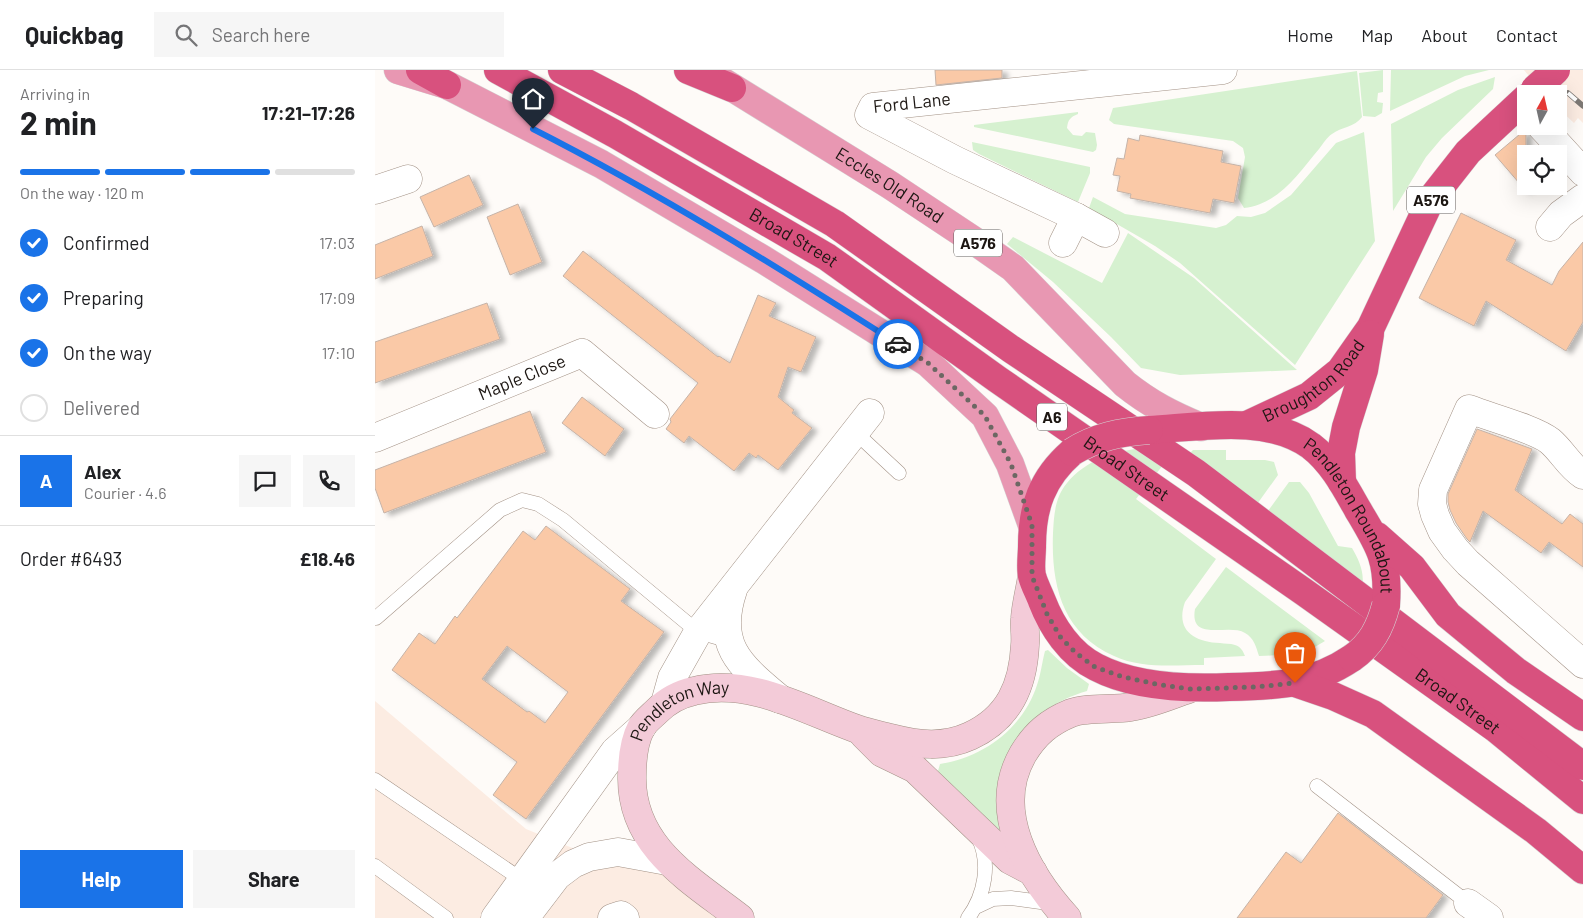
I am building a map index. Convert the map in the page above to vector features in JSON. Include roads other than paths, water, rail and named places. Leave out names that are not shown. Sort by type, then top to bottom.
[{"type":"highway","points":[[419,70],[447,85]]},
{"type":"highway","name":"Broad Street","points":[[498,70],[615,134],[827,257],[997,379],[1495,728],[1583,800]]},
{"type":"highway","name":"Broad Street","points":[[562,70],[631,106],[835,224],[1011,349],[1196,474],[1583,766]]},
{"type":"highway","points":[[688,70],[725,79]]},
{"type":"highway","name":"Broughton Road","points":[[1542,85],[1556,70]]},
{"type":"highway","name":"Broughton Road","points":[[1247,424],[1309,396],[1340,370],[1371,328],[1431,199],[1468,152],[1517,109]]},
{"type":"highway","name":"Broughton Road","points":[[1342,482],[1341,453],[1346,427],[1364,370],[1371,328]]},
{"type":"highway","name":"Pendleton Roundabout","points":[[1247,424],[1272,428],[1293,436],[1311,446],[1327,462],[1342,482],[1370,530],[1382,553],[1386,568],[1386,605],[1378,631],[1361,652],[1337,668],[1317,677],[1295,683],[1256,687],[1189,689],[1156,684],[1123,677],[1095,667],[1076,653],[1061,638],[1047,614],[1032,576],[1032,525],[1036,506],[1043,488],[1060,463],[1072,452],[1099,438],[1132,431],[1201,427],[1247,424]]},
{"type":"highway","points":[[1370,530],[1412,568],[1448,615],[1516,671],[1583,717]]},
{"type":"highway","points":[[1295,683],[1333,696],[1373,714],[1536,831],[1583,870]]},
{"type":"main road","name":"A576","points":[[398,70],[447,85],[601,164],[765,260],[928,363],[985,416],[1011,464],[1032,525]]},
{"type":"main road","name":"Eccles Old Road","points":[[704,70],[725,79],[890,185],[1013,268],[1125,384],[1145,400],[1166,412],[1201,427]]},
{"type":"street","name":"Ford Lane","points":[[1105,233],[1076,217],[955,160],[869,114],[873,107],[1089,77],[1223,70]]},
{"type":"street","points":[[1549,135],[1583,172]]},
{"type":"street","points":[[375,190],[408,179]]},
{"type":"street","points":[[1550,227],[1561,214],[1583,198]]},
{"type":"street","points":[[1063,243],[1076,217]]},
{"type":"street","name":"Maple Close","points":[[375,438],[582,353],[655,414]]},
{"type":"street","points":[[1583,475],[1576,471],[1550,441],[1537,434],[1469,409],[1433,490],[1432,504],[1442,531],[1468,563],[1583,664]]},
{"type":"street","points":[[665,703],[672,678],[698,632],[862,422]]},
{"type":"street","name":"Pendleton Way","points":[[495,918],[532,887],[615,751],[665,703],[686,693],[713,688],[741,689],[780,699],[859,730],[909,742],[940,745],[971,736],[997,719],[1015,693],[1021,679],[1024,663],[1025,618],[1032,576]]},
{"type":"street","points":[[734,586],[728,605],[727,625],[735,656],[745,669],[780,699]]},
{"type":"street","points":[[1061,911],[1034,873],[1016,839],[1011,818],[1009,794],[1013,777],[1030,742],[1051,722],[1073,712],[1133,707],[1189,689]]},
{"type":"street","points":[[642,727],[634,747],[632,769],[635,807],[641,826],[651,842],[667,861],[740,918]]},
{"type":"street","points":[[859,730],[882,753],[915,769],[1010,860],[1034,873]]},
{"type":"street","points":[[525,918],[532,887],[557,876],[573,864],[589,857],[618,852],[667,861]]},
{"type":"street","points":[[612,918],[621,916],[625,918]]},
{"type":"lane","points":[[862,422],[899,473]]},
{"type":"lane","points":[[376,618],[500,510],[521,500],[538,504],[563,520],[698,632],[730,641]]},
{"type":"lane","points":[[375,780],[532,887]]},
{"type":"lane","points":[[1317,786],[1479,910]]},
{"type":"lane","points":[[971,824],[984,849],[985,867],[983,885],[972,913]]},
{"type":"lane","points":[[375,866],[446,918]]},
{"type":"lane","points":[[972,913],[993,899],[1011,898],[1061,911]]},
{"type":"railway","points":[[1568,93],[1583,106]]}]
